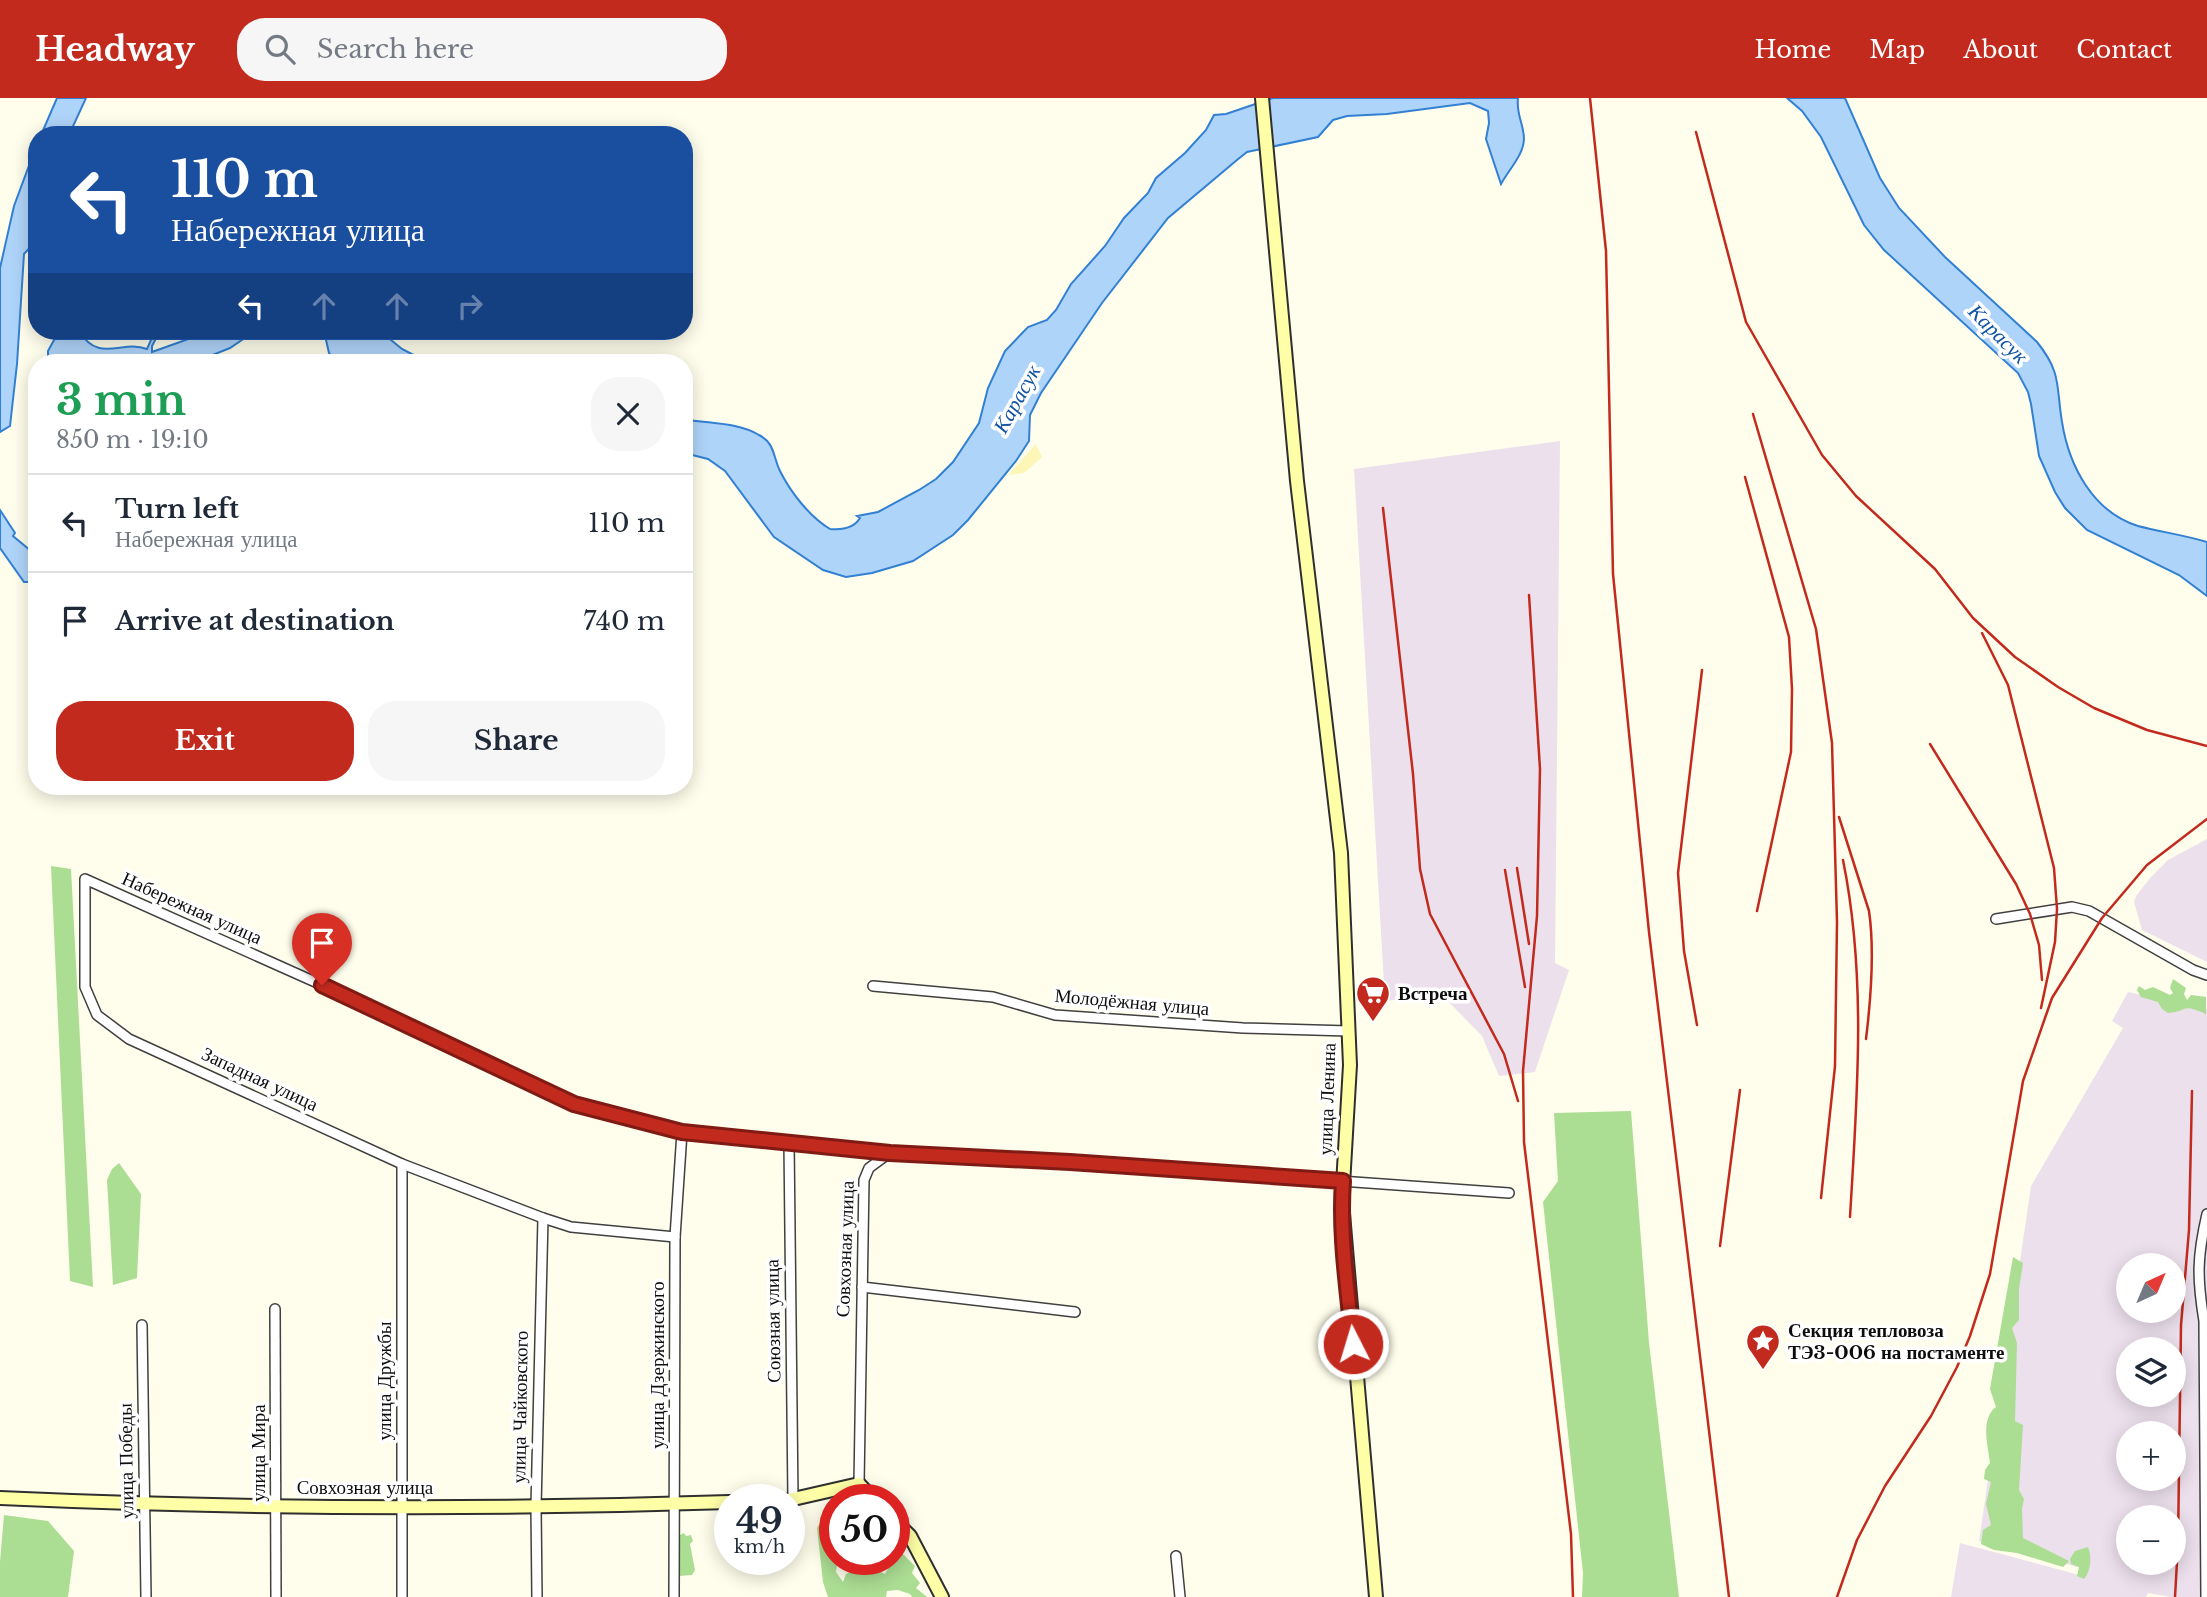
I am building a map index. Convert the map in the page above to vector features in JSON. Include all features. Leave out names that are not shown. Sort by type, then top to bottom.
[{"type":"main road","name":"улица Ленина","points":[[1262,98],[1297,481],[1341,853],[1350,1092],[1342,1202],[1376,1597]]},
{"type":"main road","name":"Совхозная улица","points":[[0,1498],[145,1504],[536,1507],[714,1503]]},
{"type":"main road","points":[[910,1534],[942,1597]]},
{"type":"street","name":"Набережная улица","points":[[85,879],[322,985],[574,1104],[682,1132],[890,1153],[1070,1162],[1509,1193]]},
{"type":"street","name":"Западная улица","points":[[85,879],[85,986],[97,1015],[129,1039],[402,1164],[542,1218],[571,1227],[675,1237]]},
{"type":"street","points":[[1996,919],[2072,906],[2088,911],[2193,970],[2207,975]]},
{"type":"street","name":"Молодёжная улица","points":[[873,986],[993,997],[1055,1015],[1243,1028],[1349,1031]]},
{"type":"street","name":"улица Дзержинского","points":[[674,1597],[675,1237],[682,1132]]},
{"type":"street","name":"Союзная улица","points":[[789,1142],[791,1484]]},
{"type":"street","name":"Совхозная улица","points":[[859,1484],[864,1180],[869,1168],[890,1153]]},
{"type":"street","name":"улица Дружбы","points":[[402,1164],[402,1597]]},
{"type":"street","points":[[2206,1597],[2204,1321],[2197,1283],[2200,1247],[2207,1214]]},
{"type":"street","name":"улица Чайковского","points":[[537,1597],[536,1507],[542,1218]]},
{"type":"street","points":[[862,1287],[1075,1312]]},
{"type":"street","name":"улица Мира","points":[[275,1309],[276,1597]]},
{"type":"street","name":"улица Победы","points":[[142,1325],[146,1597]]},
{"type":"street","points":[[1176,1556],[1180,1597]]},
{"type":"shaded area","points":[[1560,441],[1555,963],[1569,970],[1535,1072],[1499,1076],[1482,1036],[1442,995],[1385,1001],[1354,469]]},
{"type":"shaded area","points":[[2207,839],[2207,962],[2142,930],[2134,902],[2151,877],[2168,860]]},
{"type":"shaded area","points":[[2128,992],[2207,1009],[2207,1597],[2171,1597],[2148,1593],[2146,1597],[1951,1597],[1960,1543],[2083,1576],[2085,1569],[1979,1541],[2031,1186],[2123,1028],[2112,1021]]},
{"type":"green space","points":[[51,866],[71,869],[93,1287],[70,1281]]},
{"type":"green space","points":[[2173,979],[2186,988],[2184,994],[2187,1000],[2191,995],[2206,997],[2206,1014],[2188,1008],[2168,1013],[2158,1002],[2141,997],[2137,990],[2139,986],[2145,990],[2153,987],[2170,995],[2173,993],[2170,988]]},
{"type":"green space","points":[[1631,1111],[1649,1343],[1679,1597],[1582,1597],[1583,1573],[1543,1202],[1558,1181],[1554,1113]]},
{"type":"green space","points":[[119,1163],[141,1194],[137,1278],[113,1285],[107,1180],[112,1169]]},
{"type":"green space","points":[[2013,1257],[2023,1263],[2019,1289],[2019,1320],[2012,1328],[2017,1343],[2015,1421],[2023,1425],[2019,1490],[2024,1499],[2023,1538],[2069,1561],[2063,1567],[2017,1553],[1994,1550],[1981,1544],[1983,1530],[1991,1525],[1986,1504],[1991,1482],[1984,1479],[1985,1470],[1990,1463],[1988,1418],[1996,1407],[1990,1389]]},
{"type":"green space","points":[[4,1515],[48,1521],[74,1551],[68,1597],[0,1597]]},
{"type":"green space","points":[[684,1533],[686,1536],[691,1535],[693,1541],[690,1544],[695,1570],[692,1575],[679,1576],[677,1569],[680,1535]]},
{"type":"green space","points":[[2088,1547],[2090,1563],[2084,1579],[2077,1576],[2079,1567],[2071,1564],[2070,1559],[2075,1551]]},
{"type":"green space","points":[[910,1561],[915,1566],[912,1573],[920,1583],[916,1588],[927,1597],[912,1597],[898,1590],[887,1591],[886,1597],[828,1597],[822,1575],[838,1575],[843,1582],[846,1575],[910,1575]]},
{"type":"sand","points":[[1036,444],[1042,457],[1024,473],[1008,475]]},
{"type":"water","points":[[57,98],[86,98],[73,126],[45,126]]},
{"type":"water","name":"Карасук","points":[[1273,98],[1518,98],[1524,138],[1519,156],[1501,184],[1486,139],[1488,111],[1470,103],[1387,114],[1347,116],[1333,120],[1318,137],[1247,152],[1168,218],[1102,303],[1041,393],[1030,415],[1029,441],[1016,461],[953,535],[913,561],[872,573],[846,577],[823,570],[774,537],[725,471],[708,459],[693,455],[693,420],[732,426],[759,435],[771,446],[780,471],[795,496],[815,518],[830,529],[851,526],[860,518],[857,516],[878,512],[919,490],[936,479],[953,462],[979,423],[988,388],[1005,351],[1028,327],[1047,320],[1071,284],[1105,246],[1124,218],[1148,193],[1156,178],[1185,153],[1206,130],[1214,115],[1226,114]]},
{"type":"water","name":"Карасук","points":[[1787,98],[1845,98],[1880,178],[1899,208],[1945,257],[2037,342],[2045,353],[2057,380],[2062,422],[2070,455],[2077,471],[2096,499],[2122,519],[2138,526],[2207,542],[2207,596],[2179,575],[2087,530],[2065,508],[2039,456],[2028,392],[2018,373],[1884,250],[1864,225],[1821,137],[1802,111]]},
{"type":"water","points":[[28,168],[28,250],[24,254],[17,364],[10,426],[0,432],[0,268],[14,206]]},
{"type":"water","points":[[54,340],[86,340],[103,349],[147,349],[151,340],[155,340],[152,352],[185,340],[242,340],[215,354],[48,354]]},
{"type":"water","points":[[326,340],[391,340],[412,354],[330,354]]},
{"type":"water","points":[[0,510],[15,533],[13,536],[28,548],[28,582],[24,582],[0,548]]},
{"type":"railway","points":[[1590,98],[1606,251],[1613,574],[1649,932],[1729,1597]]},
{"type":"railway","points":[[1696,132],[1746,322],[1822,455],[1856,496],[1935,569],[1973,618],[2015,657],[2094,708],[2147,730],[2207,746]]},
{"type":"railway","points":[[1753,414],[1816,629],[1832,743],[1837,922],[1835,1066],[1821,1198]]},
{"type":"railway","points":[[1745,477],[1789,637],[1792,689],[1791,752],[1757,911]]},
{"type":"railway","points":[[1383,508],[1413,774],[1420,869],[1430,914],[1504,1054],[1518,1101]]},
{"type":"railway","points":[[1529,595],[1540,769],[1537,916],[1523,1071],[1524,1142],[1571,1534],[1573,1597]]},
{"type":"railway","points":[[1982,633],[2008,685],[2054,868],[2057,909],[2055,942],[2041,1008]]},
{"type":"railway","points":[[1697,1025],[1684,951],[1678,873],[1702,670]]},
{"type":"railway","points":[[1930,744],[2016,884],[2030,914],[2039,945],[2042,980]]},
{"type":"railway","points":[[1839,817],[1869,911],[1872,975],[1866,1039]]},
{"type":"railway","points":[[1837,1597],[1857,1540],[1885,1486],[1931,1416],[1970,1336],[1990,1274],[2023,1081],[2052,998],[2102,918],[2147,865],[2207,819]]},
{"type":"railway","points":[[1843,860],[1858,993],[1857,1083],[1850,1217]]},
{"type":"railway","points":[[1517,868],[1529,944]]},
{"type":"railway","points":[[1505,870],[1525,987]]},
{"type":"railway","points":[[1720,1246],[1740,1090]]},
{"type":"railway","points":[[2175,1597],[2181,1325],[2189,1230],[2192,1091]]},
{"type":"place","name":"Встреча","points":[[1373,1023]]},
{"type":"place","name":"Секция тепловоза ТЭ3-006 на постаменте","points":[[1763,1371]]},
{"type":"route","points":[[322,985],[574,1104],[682,1132],[890,1153],[1070,1162],[1343,1181],[1344,1240],[1353,1344]]}]
